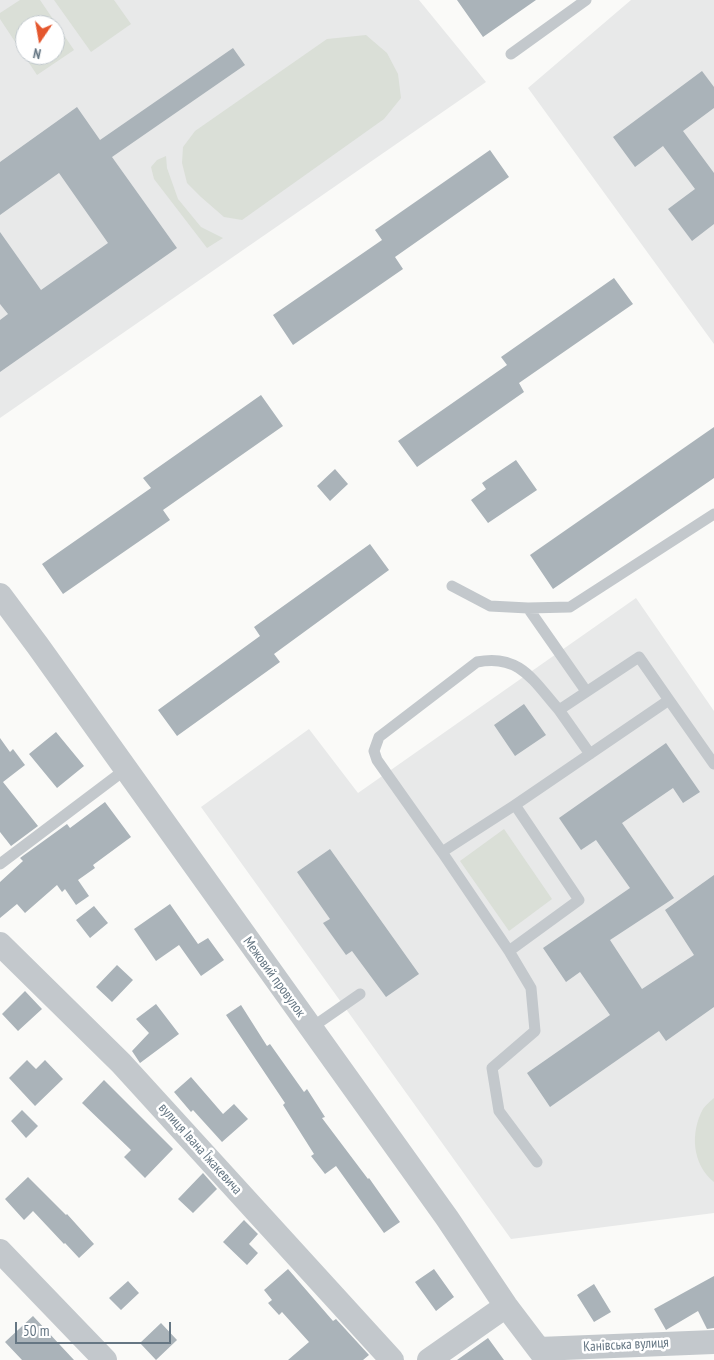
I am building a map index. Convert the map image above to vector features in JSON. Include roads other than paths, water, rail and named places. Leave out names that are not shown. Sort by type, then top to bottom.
[{"type":"street","name":"Межовий провулок","points":[[0,595],[441,1210],[506,1306],[543,1355]]},
{"type":"street","name":"вулиця Івана Їжакевича","points":[[0,944],[121,1063],[392,1360]]},
{"type":"street","points":[[0,1251],[105,1360]]},
{"type":"street","points":[[429,1360],[506,1306]]},
{"type":"street","name":"Канівська вулиця","points":[[543,1355],[714,1342]]},
{"type":"lane","points":[[511,54],[586,0]]},
{"type":"lane","points":[[452,586],[490,606],[528,608],[570,606],[714,514]]},
{"type":"lane","points":[[528,608],[586,691]]},
{"type":"lane","points":[[559,710],[639,657],[714,764]]},
{"type":"lane","points":[[537,1162],[498,1111],[492,1068],[536,1031],[531,988],[510,951],[377,760],[374,751],[379,737],[477,662],[490,659],[506,661],[520,667],[559,710],[590,754]]},
{"type":"lane","points":[[442,852],[515,805],[669,700]]},
{"type":"lane","points":[[0,864],[126,769]]},
{"type":"lane","points":[[510,951],[579,900],[515,805]]},
{"type":"lane","points":[[311,1028],[360,994]]}]
